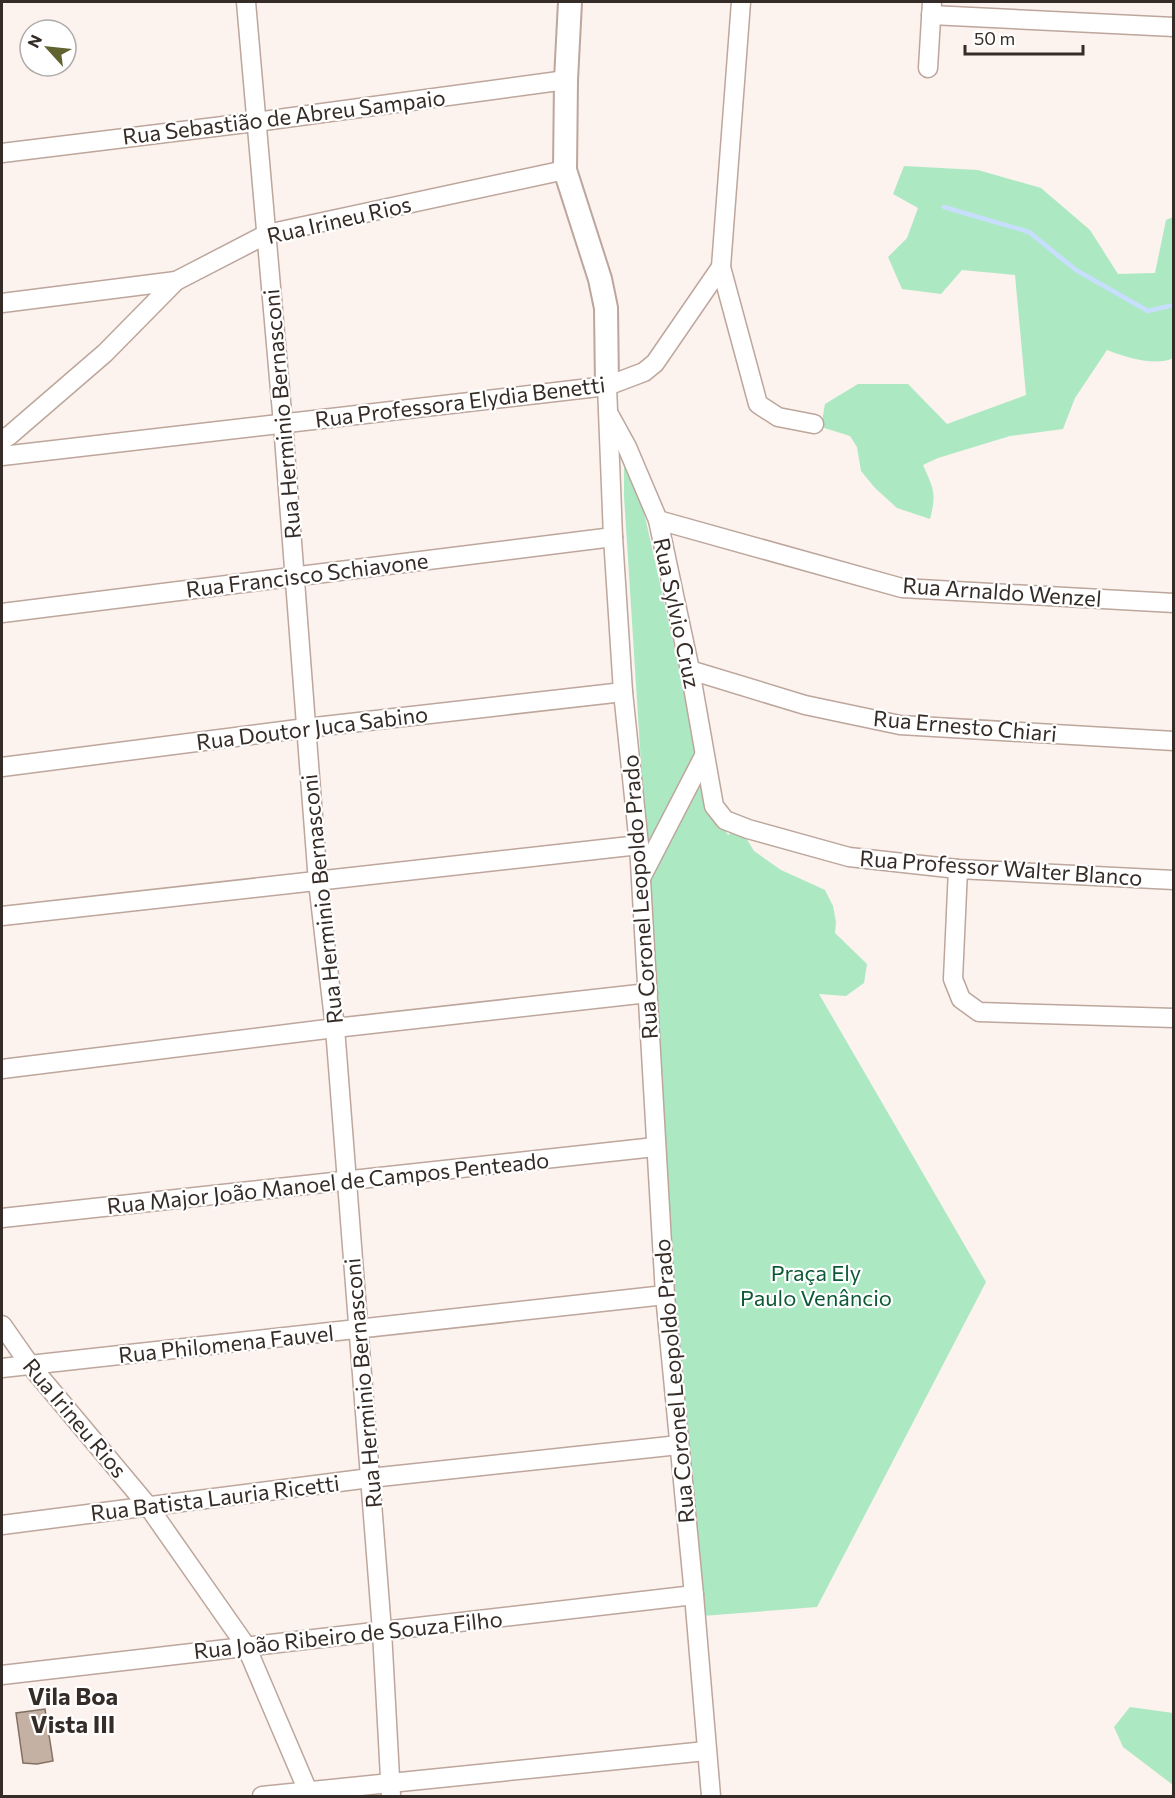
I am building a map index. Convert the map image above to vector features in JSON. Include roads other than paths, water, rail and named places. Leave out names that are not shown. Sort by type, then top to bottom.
[{"type":"street","name":"Rua Herminio Bernasconi","points":[[246,2],[283,424],[318,882],[335,1028],[382,1631],[391,1790]]},
{"type":"street","name":"Rua Coronel Leopoldo Prado","points":[[570,2],[565,170],[600,279],[606,309],[613,537],[623,692],[639,845],[665,1295],[711,1797]]},
{"type":"street","points":[[741,2],[722,267],[758,404],[778,417],[814,424]]},
{"type":"street","points":[[928,68],[931,8],[1173,27]]},
{"type":"street","name":"Rua Sebastião de Abreu Sampaio","points":[[2,153],[256,122],[566,80]]},
{"type":"street","name":"Rua Irineu Rios","points":[[2,440],[105,353],[176,281],[267,234],[565,170]]},
{"type":"street","name":"Rua Professora Elydia Benetti","points":[[2,456],[608,386],[644,372],[655,363],[722,267]]},
{"type":"street","points":[[2,303],[176,281]]},
{"type":"street","name":"Rua Sylvio Cruz","points":[[608,412],[627,447],[658,520],[690,670],[714,806],[725,820]]},
{"type":"street","name":"Rua Arnaldo Wenzel","points":[[658,520],[902,588],[1173,603]]},
{"type":"street","name":"Rua Francisco Schiavone","points":[[2,613],[613,537]]},
{"type":"street","name":"Rua Ernesto Chiari","points":[[690,670],[805,705],[900,725],[1173,741]]},
{"type":"street","name":"Rua Doutor Juca Sabino","points":[[2,767],[306,728],[623,692]]},
{"type":"street","points":[[641,878],[704,756]]},
{"type":"street","name":"Rua Professor Walter Blanco","points":[[725,820],[748,830],[849,857],[958,869],[1173,880]]},
{"type":"street","points":[[2,916],[639,845]]},
{"type":"street","points":[[958,869],[953,979],[961,999],[979,1012],[1173,1018]]},
{"type":"street","points":[[2,1069],[335,1028],[648,993]]},
{"type":"street","name":"Rua Major João Manoel de Campos Penteado","points":[[2,1218],[655,1147]]},
{"type":"street","name":"Rua Philomena Fauvel","points":[[2,1368],[665,1295]]},
{"type":"street","name":"Rua Irineu Rios","points":[[2,1326],[30,1365],[148,1506],[246,1647],[308,1794]]},
{"type":"street","name":"Rua Batista Lauria Ricetti","points":[[2,1526],[370,1478],[679,1445]]},
{"type":"street","name":"Rua João Ribeiro de Souza Filho","points":[[2,1675],[694,1596]]},
{"type":"street","points":[[262,1797],[391,1790],[706,1751]]},
{"type":"waterway","points":[[944,207],[1029,232],[1076,270],[1148,311],[1174,305]]},
{"type":"district","name":"Vila Boa Vista III","points":[[73,1711]]},
{"type":"park label","name":"Praça Ely Paulo Venâncio","points":[[816,1286]]}]
